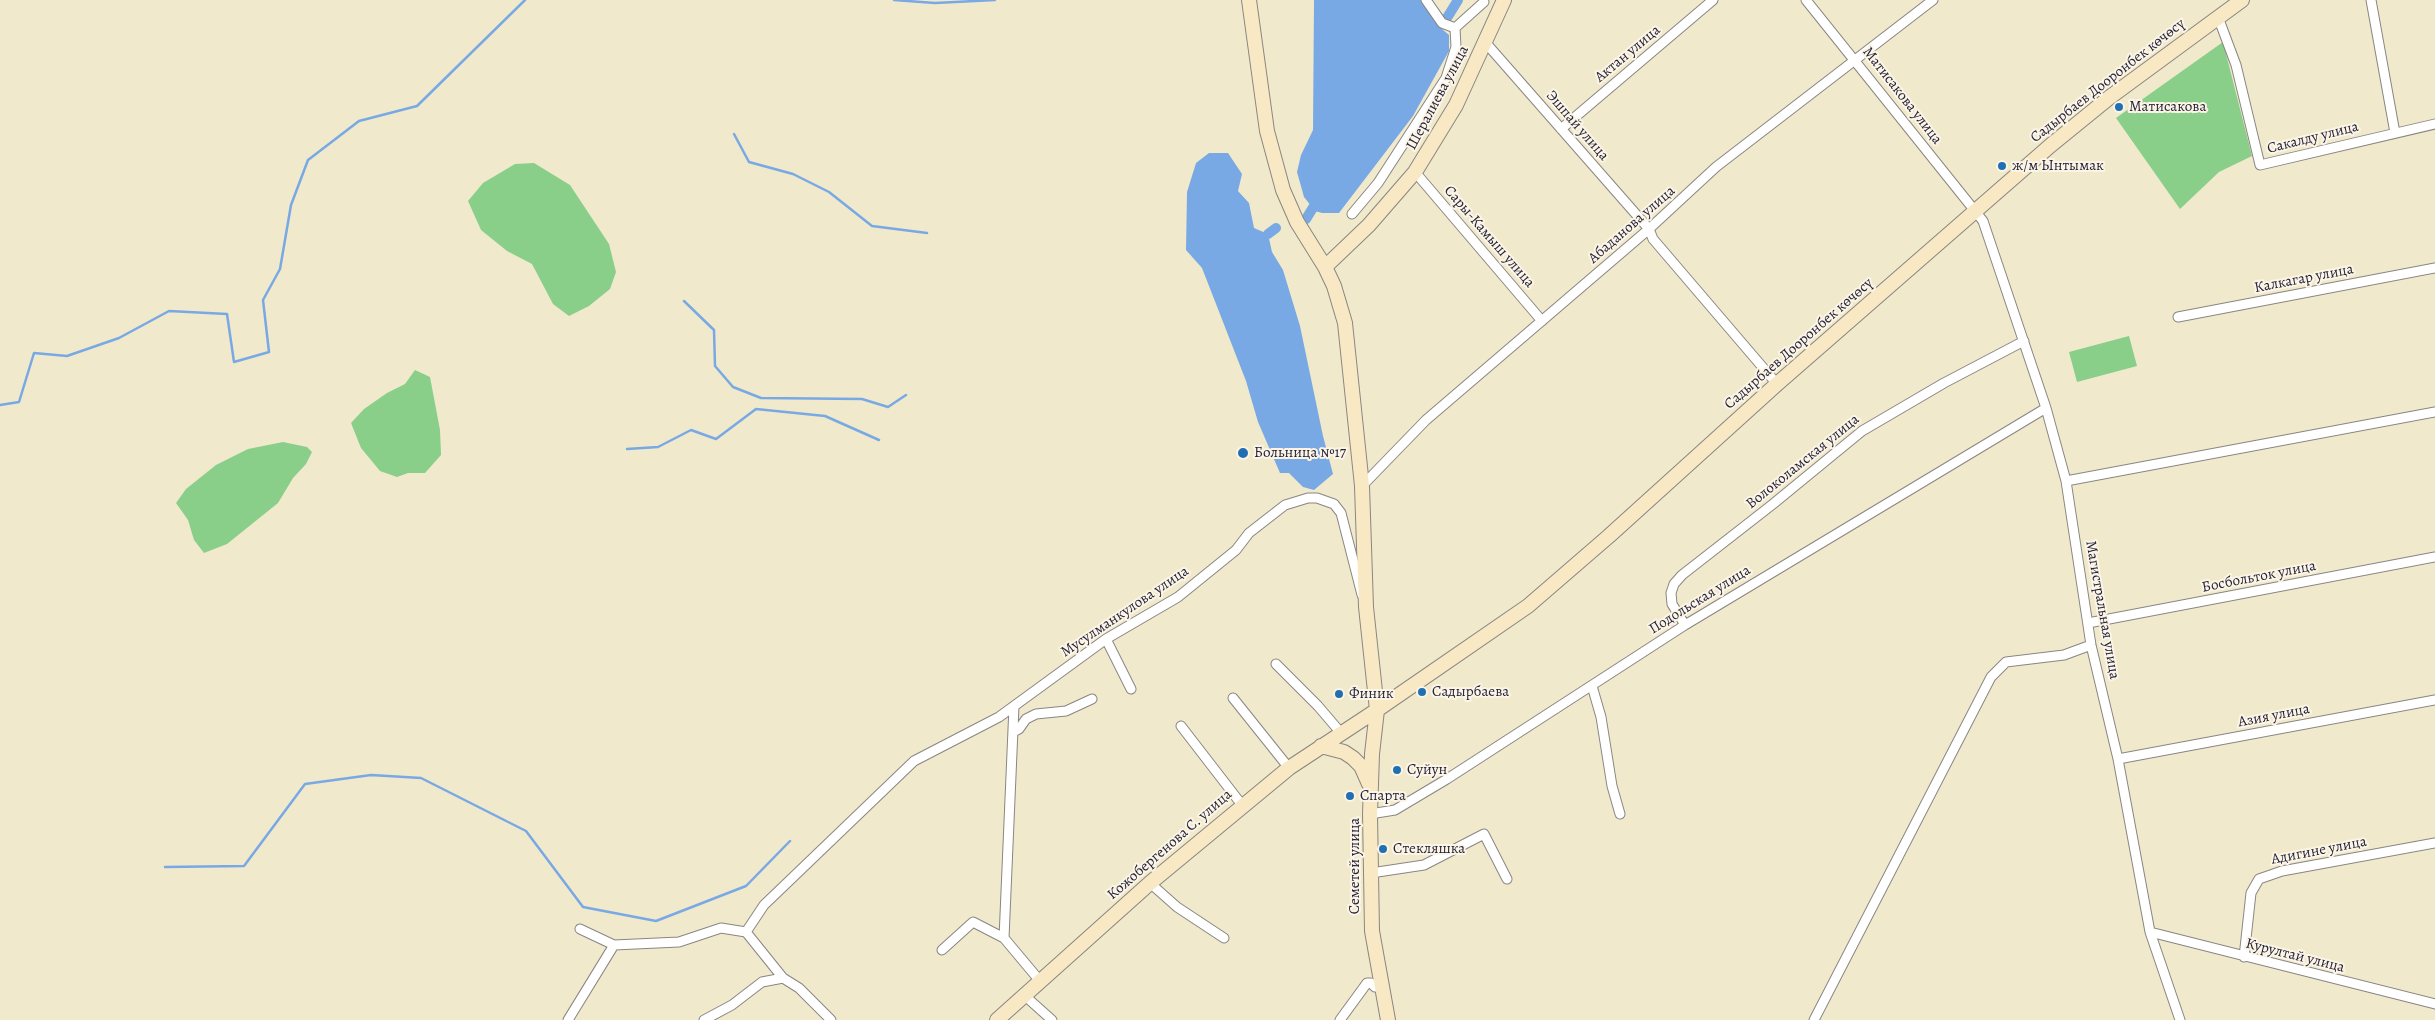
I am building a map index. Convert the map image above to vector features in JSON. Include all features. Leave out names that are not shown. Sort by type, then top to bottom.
[{"type":"main road","name":"Семетей улица","points":[[1249,0],[1267,131],[1277,170],[1297,222],[1326,267],[1340,300],[1345,323],[1362,486],[1366,607],[1377,710],[1372,754],[1370,814],[1372,931],[1380,986],[1388,1020]]},
{"type":"main road","name":"Садырбаев Дооронбек көчөсү","points":[[1377,710],[1528,606],[1975,210],[2110,97],[2242,0]]},
{"type":"main road","name":"Шералиева улица","points":[[1326,267],[1369,226],[1415,172],[1456,105],[1501,6]]},
{"type":"main road","name":"Кожобергенова С. улица","points":[[997,1020],[1150,883],[1242,805],[1288,768],[1377,710]]},
{"type":"main road","points":[[1321,746],[1344,752],[1353,758],[1361,766],[1371,792]]},
{"type":"street","points":[[1426,0],[1442,23],[1454,28]]},
{"type":"street","name":"Актан улица","points":[[1561,129],[1713,0]]},
{"type":"street","name":"Матисакова улица","points":[[1806,0],[1975,210]]},
{"type":"street","name":"Абаданова улица","points":[[1362,486],[1426,420],[1649,229],[1716,167],[1933,0]]},
{"type":"street","points":[[2371,0],[2395,132]]},
{"type":"street","points":[[1454,28],[1483,1],[1501,6]]},
{"type":"street","name":"Сакалду улица","points":[[2218,17],[2236,65],[2260,165],[2435,124]]},
{"type":"street","points":[[1352,214],[1395,158],[1430,99],[1446,78],[1456,47],[1454,28]]},
{"type":"street","name":"Эшпай улица","points":[[1485,42],[1649,229],[1653,239],[1777,384]]},
{"type":"street","name":"Сары-Камыш улица","points":[[1415,172],[1542,321]]},
{"type":"street","name":"Магистральная улица","points":[[1975,210],[1983,221],[2024,341],[2046,408],[2066,481],[2091,645],[2118,759],[2150,932],[2180,1020]]},
{"type":"street","name":"Калкагар улица","points":[[2178,317],[2435,268]]},
{"type":"street","name":"Волоколамская улица","points":[[1685,625],[1672,604],[1671,593],[1674,584],[1682,575],[1774,504],[1862,431],[1944,383],[2024,341]]},
{"type":"street","name":"Подольская улица","points":[[1370,814],[1395,810],[1685,625],[2046,408]]},
{"type":"street","points":[[2066,481],[2435,412]]},
{"type":"street","name":"Мусулманкулова улица","points":[[746,932],[764,905],[914,761],[1000,717],[1106,639],[1178,597],[1236,550],[1249,533],[1284,505],[1308,498],[1326,500],[1334,504],[1341,513],[1354,570],[1366,607]]},
{"type":"street","name":"Босбольток улица","points":[[2088,623],[2435,557]]},
{"type":"street","points":[[1106,639],[1131,689]]},
{"type":"street","points":[[1814,1020],[1992,676],[2006,662],[2064,655],[2091,645]]},
{"type":"street","points":[[1276,664],[1318,706],[1341,733]]},
{"type":"street","points":[[1592,686],[1601,717],[1612,786],[1620,814]]},
{"type":"street","points":[[1233,698],[1288,768]]},
{"type":"street","points":[[1013,732],[1019,729],[1026,719],[1036,714],[1066,711],[1092,699]]},
{"type":"street","name":"Азия улица","points":[[2118,759],[2435,700]]},
{"type":"street","points":[[1004,938],[1014,706]]},
{"type":"street","points":[[1181,726],[1242,805]]},
{"type":"street","points":[[1371,873],[1424,865],[1453,852],[1484,834],[1506,879]]},
{"type":"street","name":"Адигине улица","points":[[2244,957],[2251,893],[2259,879],[2282,871],[2435,843]]},
{"type":"street","points":[[1150,883],[1177,907],[1224,938]]},
{"type":"street","points":[[942,950],[973,922],[1004,938],[1040,981]]},
{"type":"street","points":[[580,929],[614,945],[680,942],[721,928],[746,932],[783,978],[799,988],[831,1020]]},
{"type":"street","name":"Курултай улица","points":[[2150,932],[2435,1004]]},
{"type":"street","points":[[568,1020],[614,945]]},
{"type":"street","points":[[704,1020],[732,1005],[762,982],[783,978]]},
{"type":"street","points":[[1340,1020],[1367,983],[1371,983],[1375,987],[1380,986]]},
{"type":"street","points":[[1024,995],[1052,1020]]},
{"type":"green space","points":[[2223,42],[2252,156],[2219,172],[2180,209],[2116,118]]},
{"type":"green space","points":[[534,163],[570,185],[609,244],[616,272],[610,289],[589,306],[569,316],[553,304],[532,264],[507,251],[481,230],[468,201],[483,183],[515,164]]},
{"type":"green space","points":[[2129,336],[2137,366],[2077,382],[2069,352]]},
{"type":"green space","points":[[415,370],[430,377],[440,430],[441,455],[425,473],[408,473],[397,477],[380,471],[361,448],[351,423],[364,409],[387,393],[405,384]]},
{"type":"green space","points":[[283,442],[307,447],[312,452],[306,464],[293,478],[278,503],[227,544],[204,553],[194,540],[188,520],[176,503],[186,489],[216,465],[248,449]]},
{"type":"water","points":[[1314,0],[1421,0],[1442,29],[1449,35],[1449,51],[1413,116],[1339,213],[1315,211],[1304,197],[1297,172],[1301,155],[1313,130]]},
{"type":"water","points":[[1209,153],[1228,153],[1242,174],[1238,191],[1249,203],[1254,228],[1268,234],[1272,252],[1283,270],[1300,326],[1333,474],[1314,490],[1303,487],[1289,473],[1280,473],[1258,422],[1246,381],[1202,268],[1186,250],[1187,192],[1196,163]]},
{"type":"waterway","points":[[0,405],[19,402],[34,353],[67,356],[119,338],[169,311],[227,314],[234,362],[269,352],[263,300],[280,269],[291,205],[308,160],[359,121],[417,106],[525,0]]},
{"type":"waterway","points":[[894,0],[935,3],[995,0]]},
{"type":"waterway","points":[[1445,21],[1458,0]]},
{"type":"waterway","points":[[734,134],[749,162],[793,174],[829,192],[872,226],[927,233]]},
{"type":"waterway","points":[[1306,219],[1319,198]]},
{"type":"waterway","points":[[1268,234],[1276,228]]},
{"type":"waterway","points":[[684,301],[714,330],[715,366],[733,387],[761,398],[862,399],[888,407],[906,395]]},
{"type":"waterway","points":[[627,449],[658,447],[691,430],[716,439],[756,409],[825,416],[879,440]]},
{"type":"waterway","points":[[165,867],[244,866],[305,784],[371,775],[421,778],[526,831],[583,907],[656,921],[746,886],[790,841]]},
{"type":"place","name":"Матисакова","points":[[2119,107]]},
{"type":"place","name":"ж/м Ынтымак","points":[[2002,166]]},
{"type":"place","name":"Больница №17","points":[[1243,453]]},
{"type":"place","name":"Садырбаева","points":[[1422,692]]},
{"type":"place","name":"Финик","points":[[1339,694]]},
{"type":"place","name":"Суйун","points":[[1397,770]]},
{"type":"place","name":"Спарта","points":[[1350,796]]},
{"type":"place","name":"Стекляшка","points":[[1383,849]]}]
